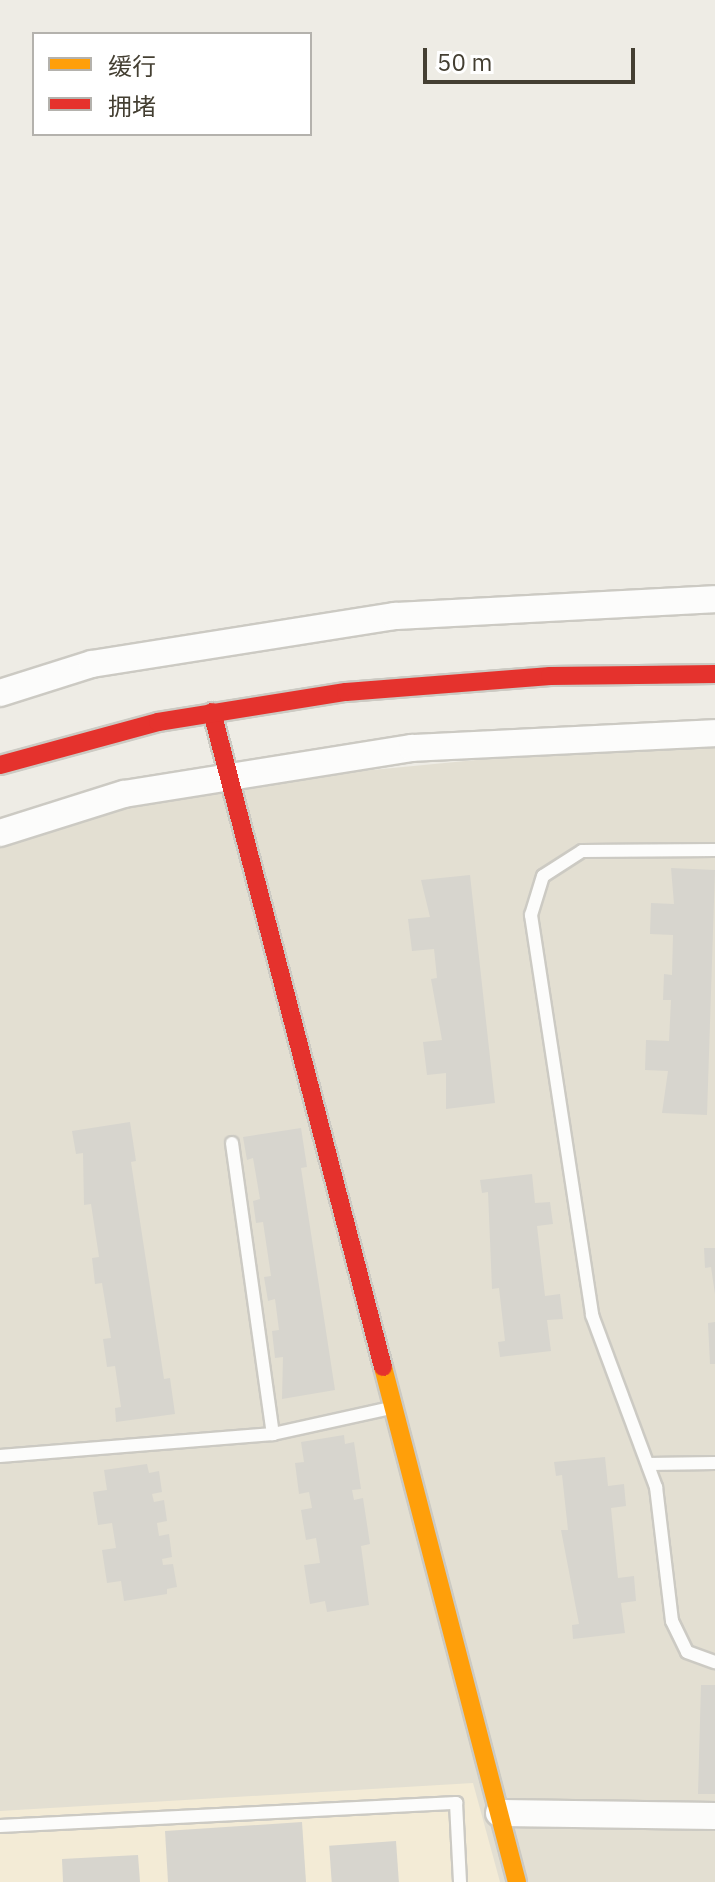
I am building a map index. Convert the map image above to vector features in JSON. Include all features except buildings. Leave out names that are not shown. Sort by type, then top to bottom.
[{"type":"main road","points":[[0,749],[155,708],[344,678],[549,662],[715,659]]},
{"type":"main road","points":[[0,765],[101,735],[212,712],[459,681],[715,674]]},
{"type":"main road","points":[[212,712],[517,1882]]},
{"type":"street","points":[[0,693],[92,664],[395,616],[715,599]]},
{"type":"street","points":[[0,833],[124,794],[229,775],[457,744],[715,733]]},
{"type":"street","points":[[499,1813],[715,1816]]},
{"type":"lane","points":[[715,850],[582,851],[543,876],[533,897],[535,957],[592,1315],[649,1464],[672,1621],[687,1652],[715,1662]]},
{"type":"lane","points":[[232,1143],[273,1434]]},
{"type":"lane","points":[[0,1456],[273,1434],[393,1407]]},
{"type":"lane","points":[[649,1464],[715,1463]]},
{"type":"lane","points":[[0,1826],[456,1803],[460,1882]]},
{"type":"shaded area","points":[[633,745],[715,746],[715,1882],[0,1882],[0,844],[129,804],[267,780]]},
{"type":"shaded area","points":[[473,1783],[500,1882],[0,1882],[0,1811]]},
{"type":"traffic: slow","points":[[383,1367],[517,1882]]},
{"type":"traffic: jam","points":[[0,765],[158,722],[346,692],[550,676],[715,674]]},
{"type":"traffic: jam","points":[[212,712],[383,1367]]}]
